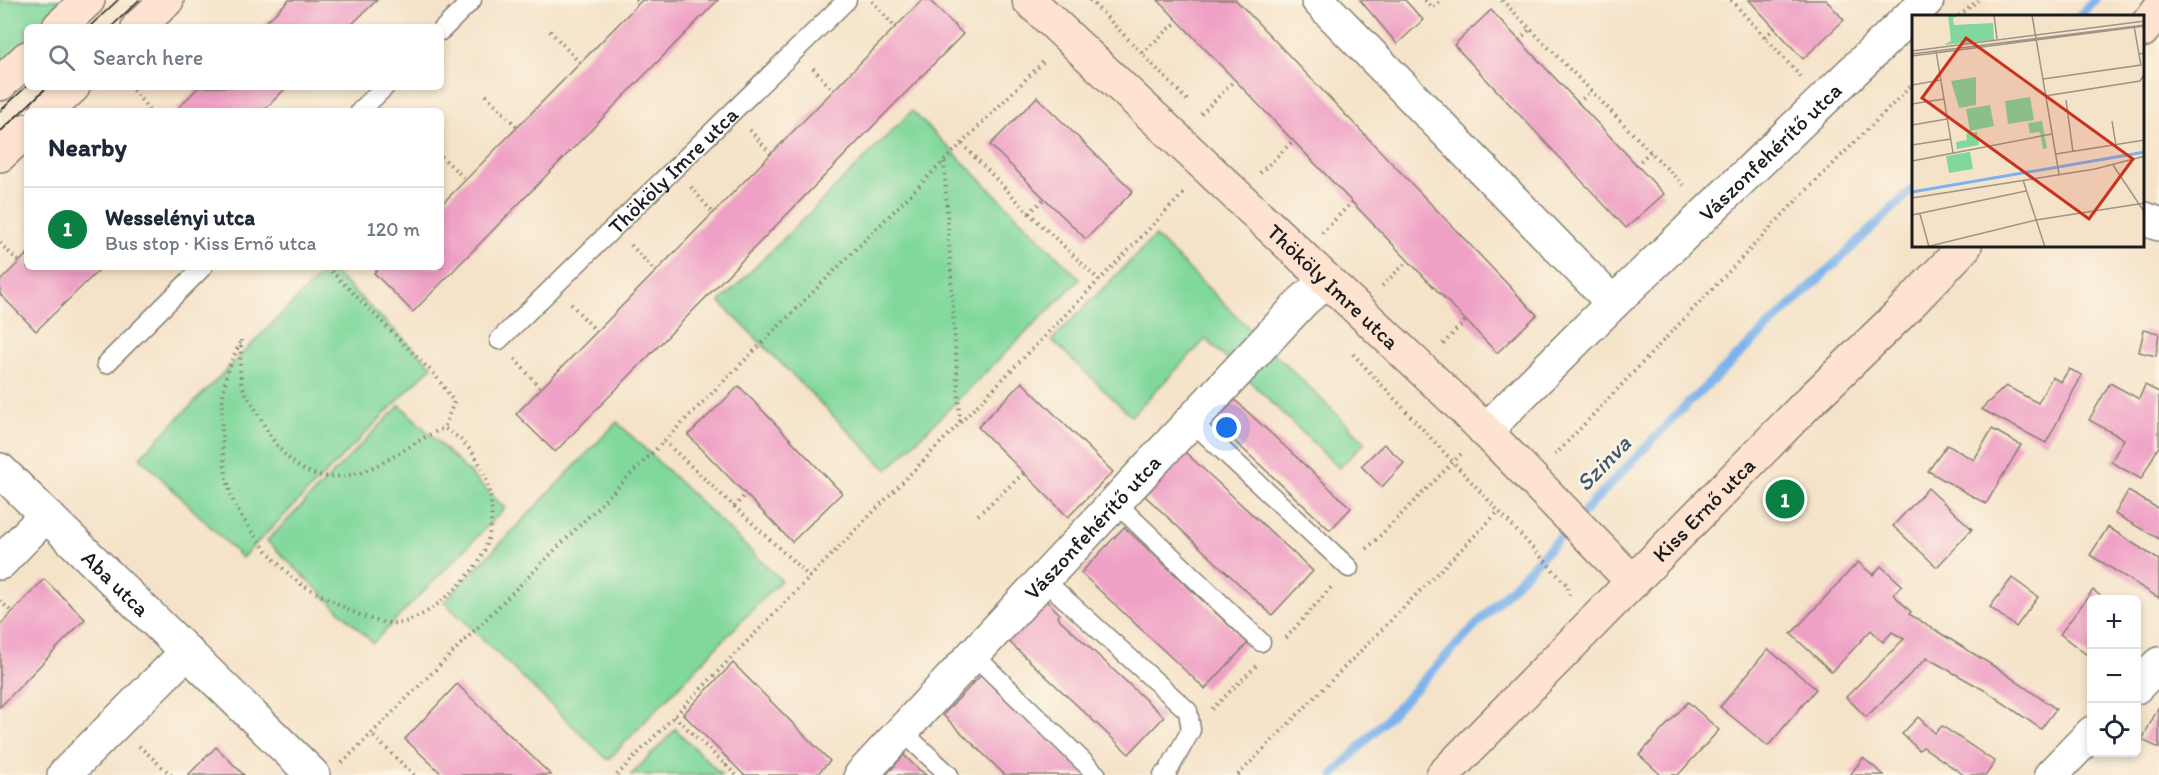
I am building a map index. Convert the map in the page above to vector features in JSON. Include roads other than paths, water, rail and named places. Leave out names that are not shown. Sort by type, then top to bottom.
[{"type":"street","points":[[63,24],[88,0]]},
{"type":"street","points":[[141,24],[167,0]]},
{"type":"street","points":[[1317,0],[1613,303]]},
{"type":"street","name":"Vászonfehérítő utca","points":[[1485,431],[1613,303],[1927,0]]},
{"type":"street","name":"Thököly Imre utca","points":[[1037,3],[1485,431],[1543,473],[1599,549],[1633,582]]},
{"type":"street","points":[[2144,28],[2159,9]]},
{"type":"street","points":[[0,84],[24,61]]},
{"type":"street","points":[[50,108],[70,90]]},
{"type":"street","points":[[0,155],[24,133]]},
{"type":"street","name":"Kiss Ernő utca","points":[[1443,775],[1963,248]]},
{"type":"street","name":"Vászonfehérítő utca","points":[[861,775],[1302,301],[1326,281]]},
{"type":"street","name":"Aba utca","points":[[0,470],[187,651],[325,772]]},
{"type":"street","points":[[0,562],[46,515]]},
{"type":"street","points":[[64,775],[187,651]]},
{"type":"street","points":[[2141,682],[2159,664]]},
{"type":"street","points":[[2050,775],[2087,737]]},
{"type":"lane","points":[[444,28],[472,0]]},
{"type":"lane","name":"Thököly Imre utca","points":[[499,340],[847,0]]},
{"type":"lane","points":[[363,108],[382,90]]},
{"type":"lane","points":[[106,364],[200,270]]},
{"type":"lane","points":[[1191,421],[1349,568]]},
{"type":"lane","points":[[1115,502],[1261,642]]},
{"type":"lane","points":[[1043,579],[1188,711],[1191,730],[1167,773],[1163,775]]},
{"type":"lane","points":[[974,654],[1097,775]]},
{"type":"lane","points":[[902,731],[949,775]]},
{"type":"waterway","name":"Szinva","points":[[2080,15],[2095,0]]},
{"type":"waterway","name":"Szinva","points":[[1333,775],[1680,411],[1912,190]]},
{"type":"tram line","points":[[92,24],[118,0]]},
{"type":"tram line","points":[[114,24],[139,0]]},
{"type":"tram line","points":[[0,111],[24,89]]},
{"type":"tram line","points":[[25,108],[44,90]]},
{"type":"tram line","points":[[0,132],[24,109]]},
{"type":"place","name":"Wesselényi utca","points":[[1785,499]]}]
